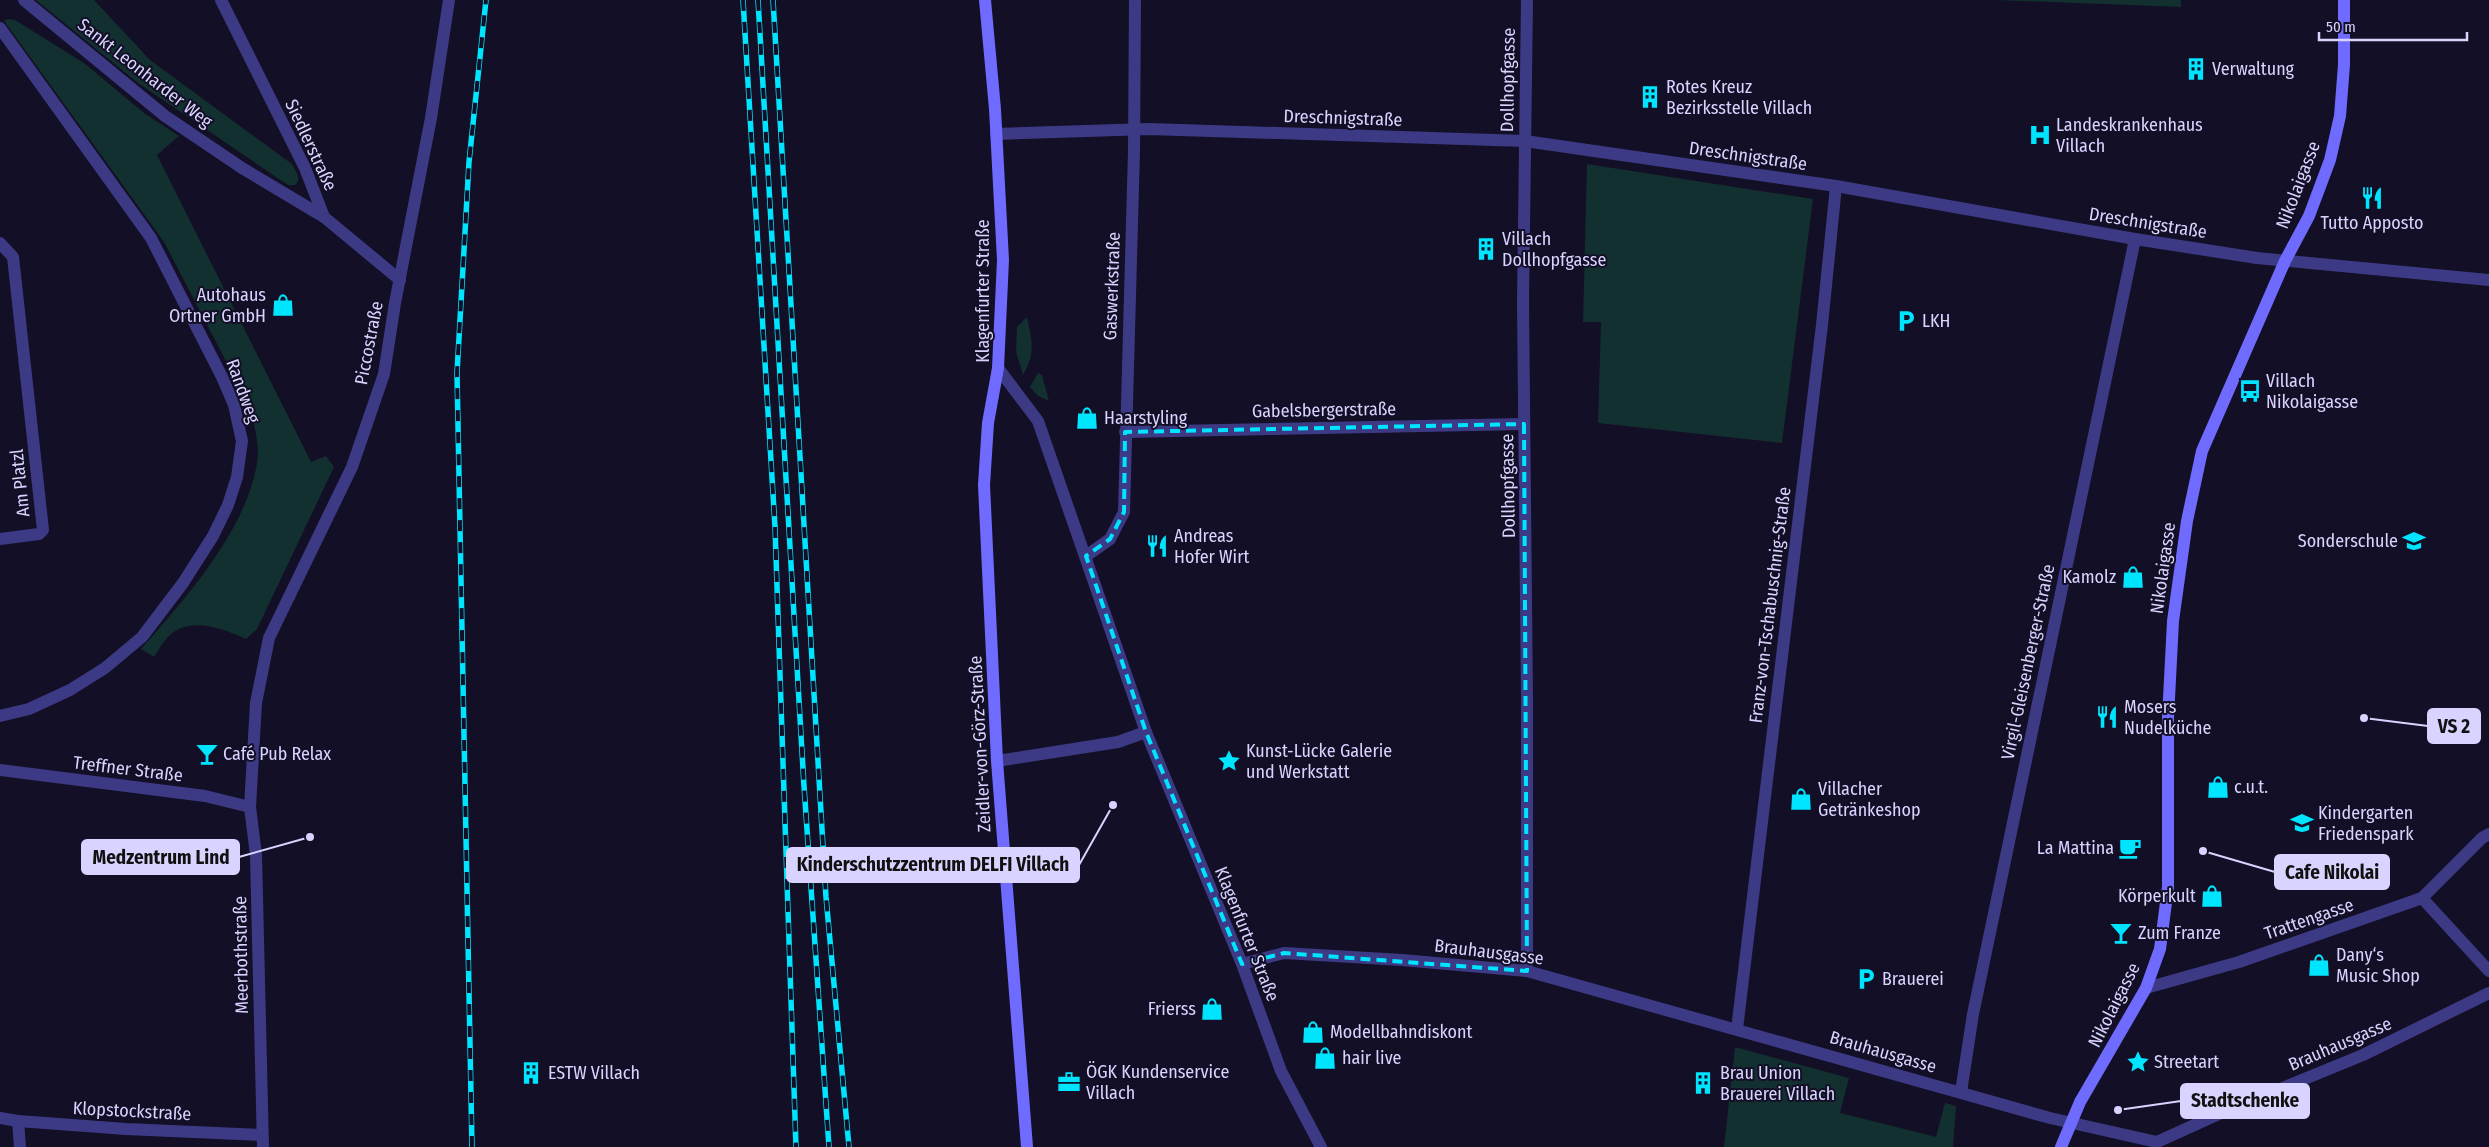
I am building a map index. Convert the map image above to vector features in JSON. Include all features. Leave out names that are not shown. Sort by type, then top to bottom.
[{"type":"street","name":"Sankt Leonharder Weg","points":[[24,0],[165,116],[242,168],[324,217]]},
{"type":"street","name":"Siedlerstraße","points":[[221,0],[305,168],[324,217],[400,280]]},
{"type":"street","name":"Piccostraße","points":[[256,703],[268,638],[352,467],[384,374],[431,118],[449,0]]},
{"type":"street","name":"Klagenfurter Straße","points":[[984,0],[996,134],[1004,260],[998,368],[1038,421],[1146,732],[1242,964],[1281,1071],[1321,1147]]},
{"type":"street","name":"Gaswerkstraße","points":[[1086,556],[1110,539],[1124,512],[1135,0]]},
{"type":"street","name":"Dollhopfgasse","points":[[1527,0],[1524,424],[1528,699],[1527,971]]},
{"type":"street","name":"Nikolaigasse","points":[[2061,1147],[2080,1102],[2146,988],[2160,949],[2168,887],[2168,718],[2173,621],[2186,521],[2202,451],[2285,261],[2309,216],[2332,151],[2340,116],[2344,65],[2344,0]]},
{"type":"street","name":"Randweg","points":[[0,28],[151,238],[222,377],[234,405],[242,441],[237,478],[228,504],[213,536],[183,583],[142,637],[105,668],[70,690],[29,709],[0,716]]},
{"type":"street","name":"Dreschnigstraße","points":[[996,134],[1133,130],[1525,141],[1836,186],[2135,240],[2285,261],[2489,280]]},
{"type":"street","name":"Franz-von-Tschabuschnig-Straße","points":[[1737,1029],[1821,334],[1836,186]]},
{"type":"street","name":"Virgil-Gleisenberger-Straße","points":[[1961,1092],[1973,1014],[2135,240]]},
{"type":"street","name":"Am Platzl","points":[[0,242],[13,257],[43,530],[39,534],[0,539]]},
{"type":"street","name":"Zeidler-von-Görz-Straße","points":[[998,368],[988,422],[984,485],[997,761],[1027,1147]]},
{"type":"street","name":"Gabelsbergerstraße","points":[[1126,432],[1524,424]]},
{"type":"street","name":"Meerbothstraße","points":[[256,703],[250,807],[256,855],[262,1141]]},
{"type":"street","points":[[997,761],[1118,742],[1146,732]]},
{"type":"street","name":"Treffner Straße","points":[[0,770],[205,796],[250,807]]},
{"type":"street","name":"Trattengasse","points":[[2146,988],[2239,962],[2422,898],[2482,838],[2489,834]]},
{"type":"street","points":[[2422,898],[2489,971]]},
{"type":"street","name":"Brauhausgasse","points":[[1242,964],[1284,953],[1402,960],[1527,971],[2071,1123],[2132,1142],[2157,1142],[2221,1113],[2363,1056],[2489,993]]},
{"type":"street","name":"Klopstockstraße","points":[[0,1118],[262,1141]]},
{"type":"street","points":[[18,1121],[20,1147]]},
{"type":"highlighted area","points":[[1524,424],[1527,971],[1284,953],[1242,964],[1146,732],[1086,556],[1110,539],[1124,512],[1125,432]]},
{"type":"green space","points":[[36,0],[94,0],[150,60],[292,164],[298,175],[297,183],[295,185],[288,185],[138,83]]},
{"type":"green space","points":[[1997,0],[2181,0],[2181,7]]},
{"type":"green space","points":[[8,19],[15,20],[84,63],[144,113],[179,136],[157,155],[311,462],[326,456],[334,467],[257,629],[246,639],[218,628],[198,625],[179,629],[170,635],[154,657],[141,649],[211,563],[227,539],[240,514],[251,488],[257,463],[258,449],[255,428],[250,407],[164,242],[4,21]]},
{"type":"green space","points":[[1587,164],[1813,199],[1782,443],[1598,423],[1601,322],[1583,322]]},
{"type":"green space","points":[[1027,317],[1032,347],[1030,360],[1023,375],[1016,352],[1017,327]]},
{"type":"green space","points":[[1038,373],[1042,375],[1049,401],[1038,396],[1030,387]]},
{"type":"green space","points":[[1735,1047],[1849,1078],[1840,1113],[1936,1137],[1945,1103],[1956,1106],[1953,1147],[1724,1147]]},
{"type":"railway","points":[[472,1147],[457,373],[469,162],[486,0]]},
{"type":"railway","points":[[743,0],[775,527],[796,1147]]},
{"type":"railway","points":[[758,0],[804,786],[829,1147]]},
{"type":"railway","points":[[773,0],[826,897],[849,1147]]},
{"type":"place","name":"Verwaltung","points":[[2196,69]]},
{"type":"place","name":"Rotes Kreuz Bezirksstelle Villach","points":[[1650,97]]},
{"type":"place","name":"Landeskrankenhaus Villach","points":[[2040,135]]},
{"type":"place","name":"Tutto Apposto","points":[[2372,198]]},
{"type":"place","name":"Villach Dollhopfgasse","points":[[1486,249]]},
{"type":"place","name":"Autohaus Ortner GmbH","points":[[283,305]]},
{"type":"place","name":"LKH","points":[[1906,321]]},
{"type":"place","name":"Villach Nikolaigasse","points":[[2250,391]]},
{"type":"place","name":"Haarstyling","points":[[1087,418]]},
{"type":"place","name":"Sonderschule","points":[[2414,541]]},
{"type":"place","name":"Andreas Hofer Wirt","points":[[1157,546]]},
{"type":"place","name":"Kamolz","points":[[2133,577]]},
{"type":"place","name":"Mosers Nudelküche","points":[[2107,717]]},
{"type":"place","name":"VS 2","points":[[2364,718]]},
{"type":"place","name":"Café Pub Relax","points":[[207,754]]},
{"type":"place","name":"Kunst-Lücke Galerie und Werkstatt","points":[[1229,761]]},
{"type":"place","name":"c.u.t.","points":[[2218,787]]},
{"type":"place","name":"Villacher Getränkeshop","points":[[1801,799]]},
{"type":"place","name":"Kinderschutzzentrum DELFI Villach","points":[[1113,805]]},
{"type":"place","name":"Kindergarten Friedenspark","points":[[2302,823]]},
{"type":"place","name":"Medzentrum Lind","points":[[310,837]]},
{"type":"place","name":"La Mattina","points":[[2130,848]]},
{"type":"place","name":"Cafe Nikolai","points":[[2203,851]]},
{"type":"place","name":"Körperkult","points":[[2212,896]]},
{"type":"place","name":"Zum Franze","points":[[2121,933]]},
{"type":"place","name":"Dany‘s Music Shop","points":[[2319,965]]},
{"type":"place","name":"Brauerei","points":[[1866,979]]},
{"type":"place","name":"Frierss","points":[[1212,1009]]},
{"type":"place","name":"Modellbahndiskont","points":[[1313,1032]]},
{"type":"place","name":"hair live","points":[[1325,1058]]},
{"type":"place","name":"Streetart","points":[[2138,1062]]},
{"type":"place","name":"ESTW Villach","points":[[531,1073]]},
{"type":"place","name":"ÖGK Kundenservice Villach","points":[[1069,1082]]},
{"type":"place","name":"Brau Union Brauerei Villach","points":[[1703,1083]]},
{"type":"place","name":"Stadtschenke","points":[[2118,1110]]}]
